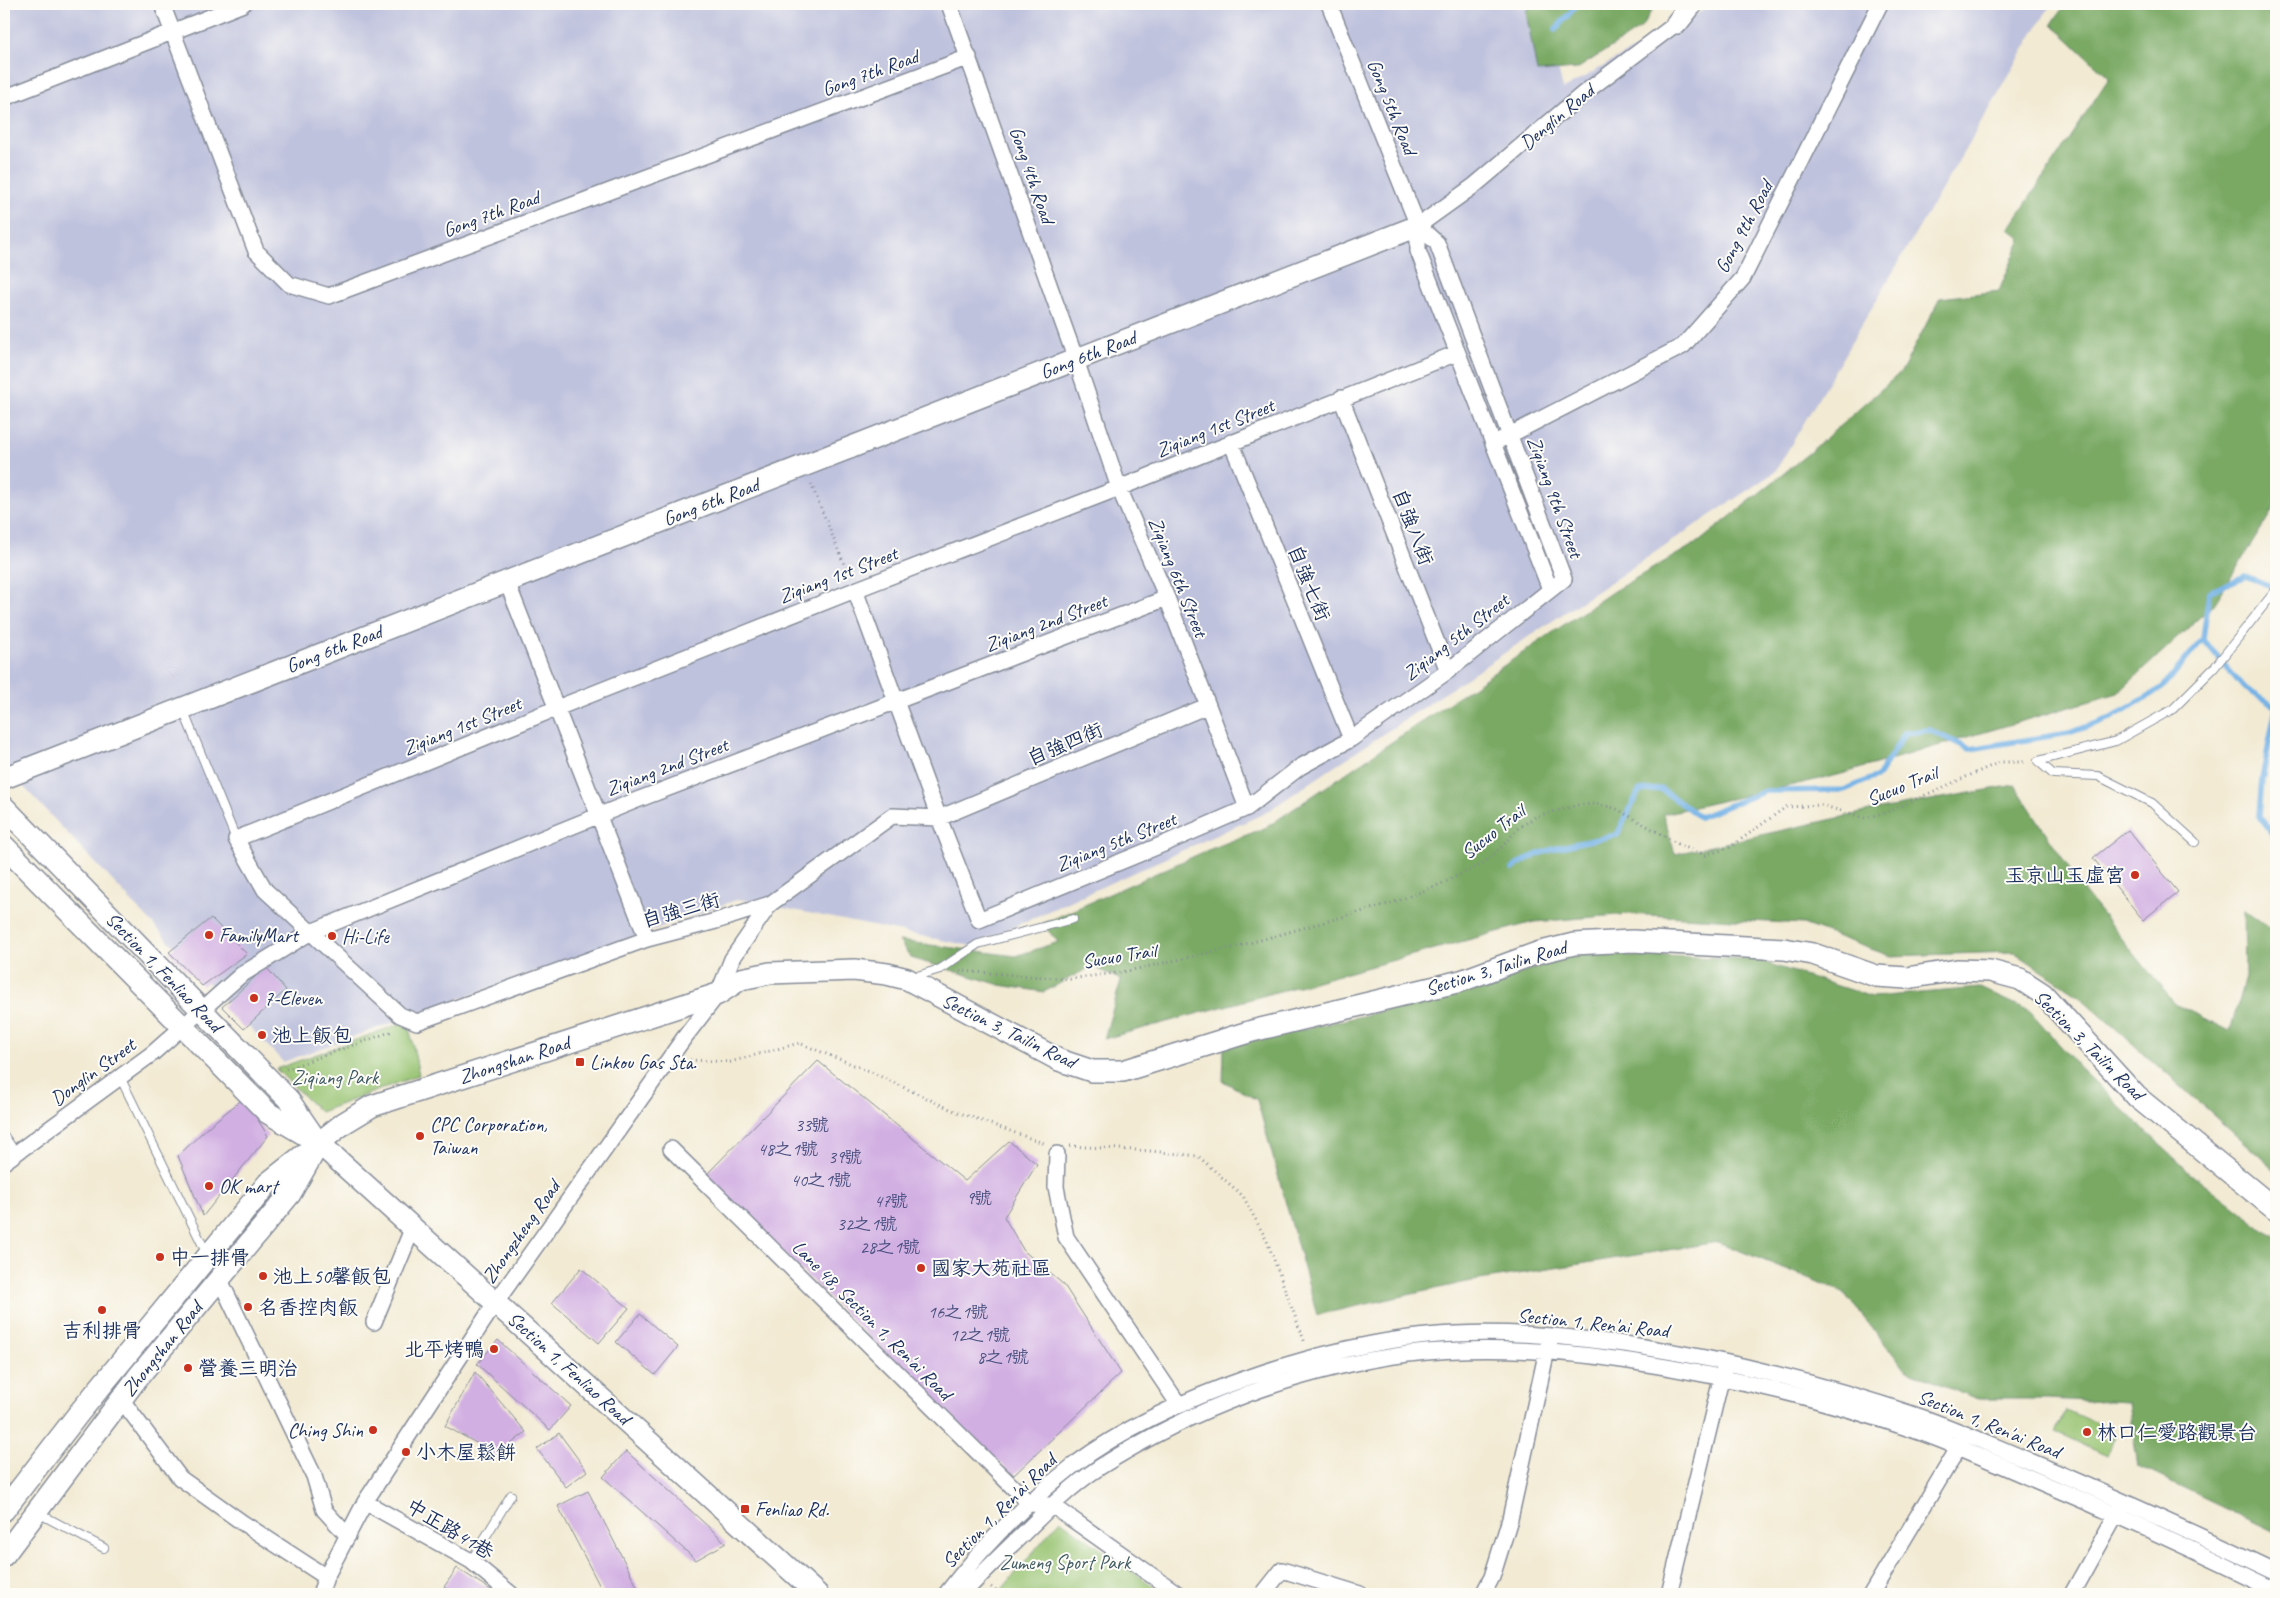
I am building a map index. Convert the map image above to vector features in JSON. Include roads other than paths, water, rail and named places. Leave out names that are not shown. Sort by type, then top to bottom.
[{"type":"main road","name":"Denglin Road","points":[[1677,23],[1692,4]]},
{"type":"main road","name":"Gong 6th Road","points":[[4,778],[1418,226]]},
{"type":"main road","name":"Section 1, Fenliao Road","points":[[4,807],[288,1099],[319,1143]]},
{"type":"main road","name":"Section 1, Fenliao Road","points":[[4,846],[268,1113],[319,1143],[817,1594]]},
{"type":"main road","name":"Section 3, Tailin Road","points":[[718,994],[741,980],[770,972],[854,970],[907,979],[1059,1060],[1092,1071],[1123,1071],[1252,1031],[1461,981],[1536,953],[1574,944],[1632,941],[1784,949],[1813,954],[1876,976],[1899,977],[1957,970],[1990,971],[2020,979],[2043,994],[2138,1097],[2276,1210]]},
{"type":"main road","name":"Zhongshan Road","points":[[4,1510],[207,1254],[268,1183],[344,1123],[372,1106],[718,994]]},
{"type":"main road","name":"Zhongshan Road","points":[[4,1555],[121,1399],[290,1194],[319,1143]]},
{"type":"street","name":"Gong 7th Road","points":[[162,4],[256,251],[289,284],[329,296],[969,57]]},
{"type":"street","points":[[4,98],[243,4]]},
{"type":"street","name":"Gong 4th Road","points":[[949,4],[1076,360]]},
{"type":"street","name":"Gong 5th Road","points":[[1329,4],[1418,226]]},
{"type":"street","name":"Gong 9th Road","points":[[1492,445],[1683,346],[1742,278],[1880,4]]},
{"type":"street","name":"Denglin Road","points":[[1418,226],[1475,185],[1584,93],[1677,23]]},
{"type":"street","name":"Ziqiang 9th Street","points":[[1418,226],[1437,244],[1564,579],[1550,589],[1492,445],[1418,251],[1418,226]]},
{"type":"street","name":"Ziqiang 1st Street","points":[[236,839],[557,708],[1119,488],[1457,353]]},
{"type":"street","name":"Ziqiang 6th Street","points":[[1076,360],[1119,488],[1167,598],[1247,808]]},
{"type":"street","name":"自強八街","points":[[1341,398],[1448,670]]},
{"type":"street","name":"自強七街","points":[[1231,442],[1351,739]]},
{"type":"street","points":[[507,582],[647,939]]},
{"type":"street","name":"Ziqiang 5th Street","points":[[855,590],[939,818],[979,920],[1247,808],[1300,767],[1351,739],[1448,670],[1550,589]]},
{"type":"street","name":"Ziqiang 2nd Street","points":[[200,1009],[241,975],[311,932],[599,815],[1167,598]]},
{"type":"street","name":"自強四街","points":[[939,818],[1207,706]]},
{"type":"street","name":"自強三街","points":[[311,932],[400,1015],[417,1022],[647,939],[716,921],[770,904],[892,816],[939,818]]},
{"type":"street","points":[[236,839],[266,890],[311,932]]},
{"type":"street","name":"Zhongzheng Road","points":[[320,1594],[326,1577],[365,1502],[496,1302],[670,1058],[718,994],[732,959],[770,904]]},
{"type":"street","name":"Donglin Street","points":[[4,1162],[153,1053],[200,1009]]},
{"type":"street","points":[[1058,1148],[1056,1187],[1066,1237],[1179,1405]]},
{"type":"street","name":"Lane 48, Section 1, Ren'ai Road","points":[[671,1149],[1030,1504]]},
{"type":"street","points":[[374,1322],[413,1227]]},
{"type":"street","points":[[220,1280],[314,1476],[324,1510],[348,1536]]},
{"type":"street","name":"Section 1, Ren'ai Road","points":[[946,1594],[966,1567],[1030,1504],[1076,1464],[1131,1429],[1179,1405],[1222,1386],[1310,1358],[1365,1345],[1429,1336],[1492,1333],[1550,1335],[1673,1351],[1725,1361],[1826,1387],[1924,1418],[2124,1500],[2272,1583]]},
{"type":"street","points":[[1483,1594],[1492,1577],[1510,1519],[1550,1335]]},
{"type":"street","name":"Section 1, Ren'ai Road","points":[[963,1594],[1052,1505],[1098,1469],[1161,1432],[1223,1404],[1290,1380],[1352,1364],[1407,1354],[1496,1349],[1547,1350],[1662,1366],[1721,1377],[1825,1403],[1921,1433],[2116,1514],[2272,1583]]},
{"type":"street","points":[[1669,1594],[1725,1361]]},
{"type":"street","points":[[121,1399],[180,1478],[243,1523],[326,1577]]},
{"type":"street","points":[[1871,1594],[1966,1434]]},
{"type":"street","points":[[2072,1594],[2124,1500]]},
{"type":"street","name":"中正路41巷","points":[[365,1502],[471,1561],[511,1594]]},
{"type":"street","points":[[1030,1504],[1052,1505],[1178,1594]]},
{"type":"street","points":[[1262,1594],[1282,1570],[1360,1594]]},
{"type":"lane","points":[[2195,842],[2152,803],[2098,776],[2053,774],[2038,762],[2116,741],[2173,709],[2214,668],[2276,590]]},
{"type":"lane","points":[[183,708],[236,839]]},
{"type":"lane","points":[[907,979],[940,970],[978,944],[1073,919]]},
{"type":"lane","points":[[120,1077],[207,1254]]},
{"type":"lane","points":[[4,1136],[16,1153]]},
{"type":"lane","points":[[471,1561],[511,1495]]},
{"type":"lane","points":[[36,1512],[104,1548]]},
{"type":"waterway","points":[[1555,30],[1578,4]]},
{"type":"waterway","points":[[2276,588],[2245,576],[2209,592],[2203,639],[2243,687],[2276,707]]},
{"type":"waterway","points":[[1513,869],[1533,856],[1547,851],[1617,835],[1639,791],[1661,789],[1700,817],[1765,791],[1844,790],[1878,776],[1905,733],[1929,730],[1970,749],[2069,733],[2111,718],[2162,688],[2203,639]]},
{"type":"waterway","points":[[2276,707],[2262,780],[2259,816],[2276,839]]},
{"type":"place","name":"玉京山玉虛宮","points":[[2135,875]]},
{"type":"place","name":"FamilyMart","points":[[209,935]]},
{"type":"place","name":"Hi-Life","points":[[332,936]]},
{"type":"place","name":"7-Eleven","points":[[254,998]]},
{"type":"place","name":"池上飯包","points":[[262,1035]]},
{"type":"place","name":"Linkou Gas Sta.","points":[[580,1062]]},
{"type":"place","name":"CPC Corporation, Taiwan","points":[[420,1136]]},
{"type":"place","name":"OK mart","points":[[209,1186]]},
{"type":"place","name":"中一排骨","points":[[160,1257]]},
{"type":"place","name":"國家大苑社區","points":[[921,1268]]},
{"type":"place","name":"池上50馨飯包","points":[[263,1276]]},
{"type":"place","name":"名香控肉飯","points":[[248,1307]]},
{"type":"place","name":"吉利排骨","points":[[102,1310]]},
{"type":"place","name":"北平烤鴨","points":[[494,1349]]},
{"type":"place","name":"營養三明治","points":[[188,1368]]},
{"type":"place","name":"Ching Shin","points":[[373,1430]]},
{"type":"place","name":"林口仁愛路觀景台","points":[[2087,1432]]},
{"type":"place","name":"小木屋鬆餅","points":[[406,1452]]},
{"type":"place","name":"Fenliao Rd.","points":[[745,1509]]},
{"type":"park label","name":"Ziqiang Park","points":[[335,1077]]},
{"type":"park label","name":"Zumeng Sport Park","points":[[1065,1562]]}]
